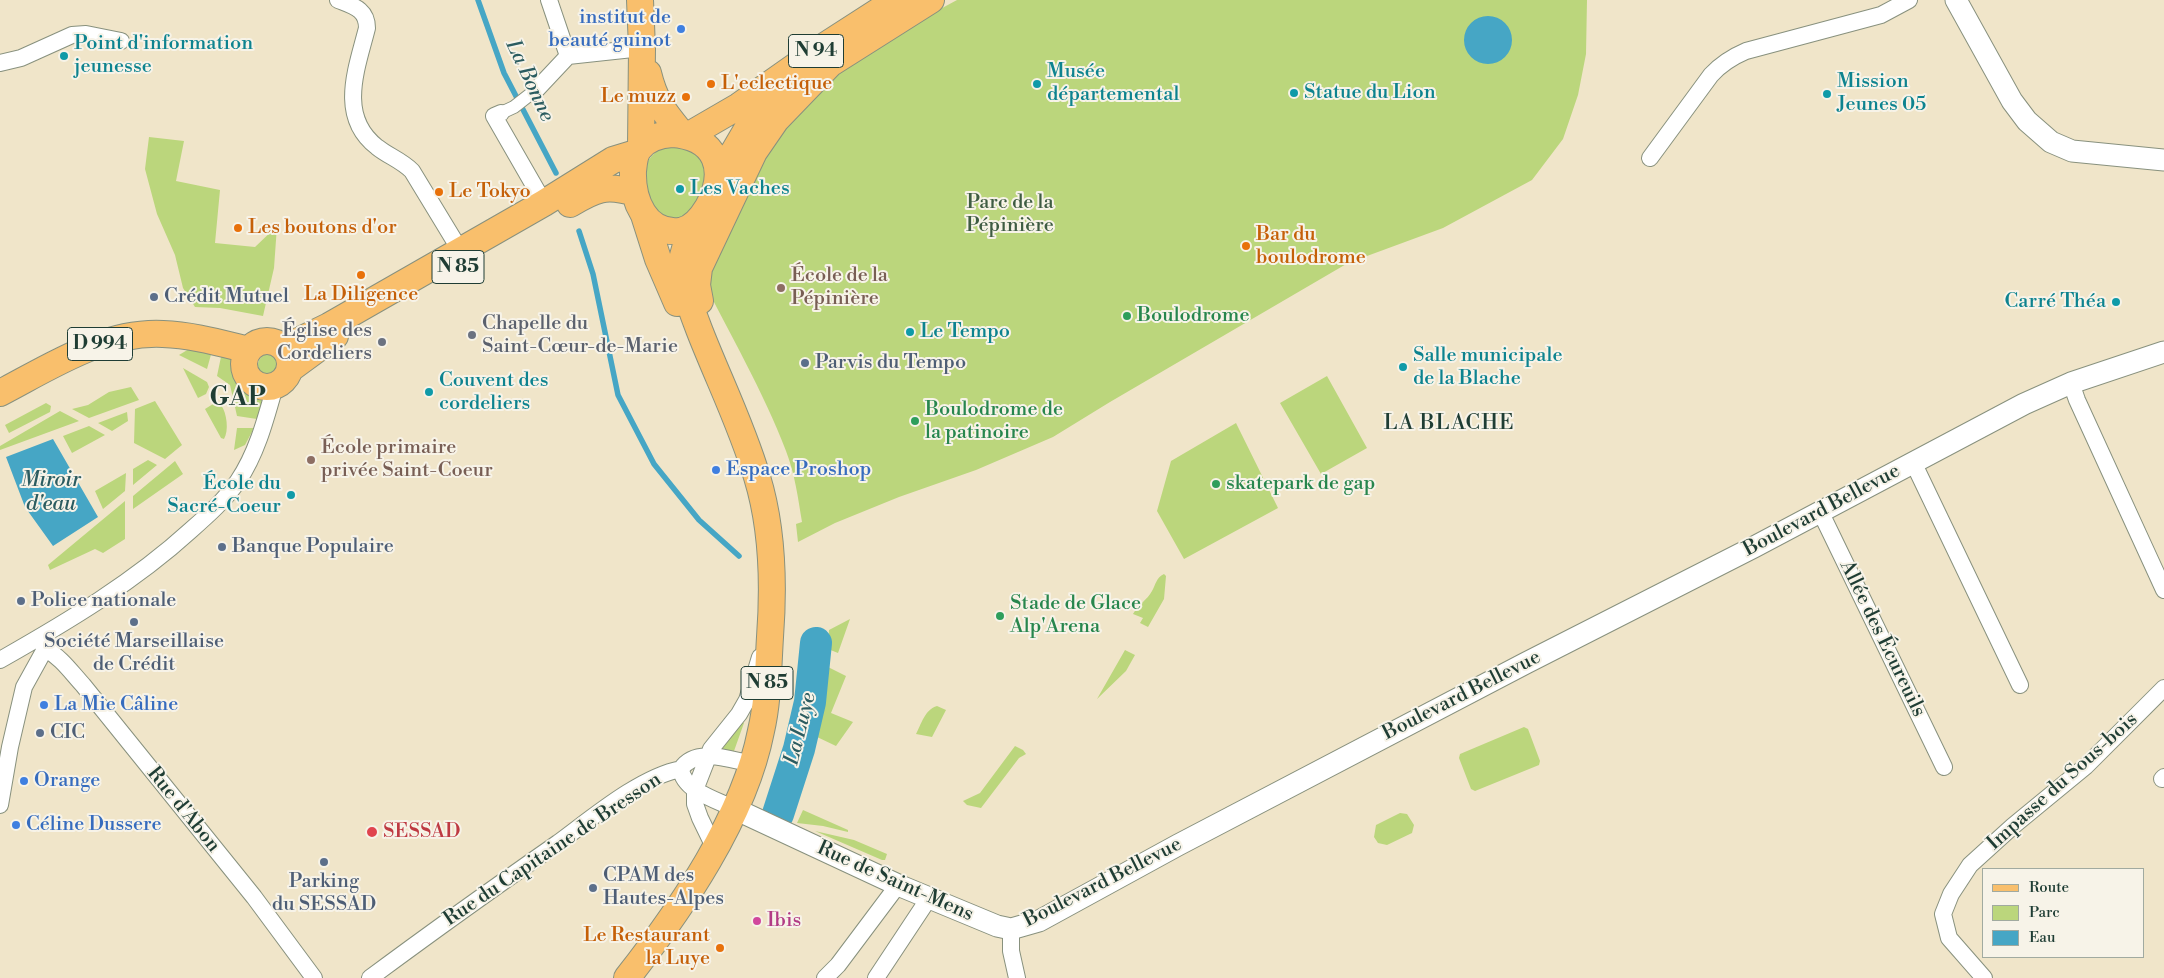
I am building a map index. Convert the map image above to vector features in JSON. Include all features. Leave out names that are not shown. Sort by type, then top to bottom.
[{"type":"main road","points":[[640,0],[642,48],[639,150],[633,171],[639,204],[652,225],[661,229],[682,231],[691,226],[705,212],[717,188],[719,177],[714,157],[700,142],[686,135],[662,110],[654,94],[642,48]]},
{"type":"main road","name":"N 94","points":[[686,135],[739,106],[820,49],[896,0]]},
{"type":"main road","name":"N 94","points":[[719,177],[750,124],[774,101],[930,0]]},
{"type":"main road","points":[[721,386],[723,370],[720,357],[699,299],[699,268],[754,152],[776,120],[829,64]]},
{"type":"main road","points":[[639,150],[654,137],[672,134],[686,135]]},
{"type":"main road","name":"N 85","points":[[282,367],[296,342],[329,326],[613,160],[639,150]]},
{"type":"main road","name":"N 85","points":[[282,367],[588,193],[600,188],[611,188],[639,204],[658,260],[710,378],[721,386]]},
{"type":"main road","name":"N 85","points":[[627,978],[715,849],[735,809],[752,764],[764,715],[773,600],[772,559],[764,505],[757,477],[682,279],[681,263],[691,226]]},
{"type":"main road","name":"D 994","points":[[0,393],[81,352],[103,343],[129,336],[156,334],[186,336],[249,350]]},
{"type":"main road","points":[[265,341],[274,342],[282,367],[266,387],[251,381],[244,366],[245,357],[249,350],[256,344],[265,341]]},
{"type":"street","points":[[338,0],[359,8],[368,20],[368,28],[352,90],[353,108],[358,125],[377,148],[404,163],[412,172],[460,250]]},
{"type":"street","points":[[549,0],[568,56]]},
{"type":"street","points":[[1650,158],[1710,75],[1732,57],[1746,51],[1881,15],[1909,0]]},
{"type":"street","points":[[1956,0],[2012,101],[2037,131],[2061,148],[2072,151],[2164,159]]},
{"type":"street","points":[[0,63],[21,58],[72,35],[86,34],[121,41]]},
{"type":"street","points":[[544,202],[495,112],[514,107],[536,89],[568,56],[642,48]]},
{"type":"street","name":"Boulevard Bellevue","points":[[1011,929],[1039,921],[1178,844],[2024,404],[2071,383],[2164,352]]},
{"type":"street","points":[[0,660],[43,643],[78,614],[171,549],[226,497],[246,469],[282,367]]},
{"type":"street","points":[[2071,383],[2164,590]]},
{"type":"street","name":"Boulevard Bellevue","points":[[1913,462],[2020,685]]},
{"type":"street","name":"Allée des Écureuils","points":[[1820,511],[1944,767]]},
{"type":"street","points":[[715,849],[695,804],[695,790],[707,756],[739,714],[750,694],[773,600]]},
{"type":"street","points":[[0,806],[4,750],[24,687],[43,643]]},
{"type":"street","name":"Rue d'Abon","points":[[43,643],[83,685],[254,897],[314,978]]},
{"type":"street","name":"Impasse du Sous-bois","points":[[1984,978],[1949,938],[1943,914],[1951,894],[1970,865],[2013,826],[2086,766],[2164,688]]},
{"type":"street","points":[[680,769],[685,762],[694,756],[707,756],[752,764]]},
{"type":"street","name":"Rue du Capitaine de Bresson","points":[[370,978],[440,926],[628,794],[659,776],[680,769],[684,781],[695,790],[735,809]]},
{"type":"street","name":"Rue de Saint-Mens","points":[[735,809],[929,898],[990,924],[1011,929]]},
{"type":"street","points":[[825,978],[838,965],[898,884]]},
{"type":"street","points":[[876,978],[929,898]]},
{"type":"street","points":[[1011,929],[1011,951],[1017,978]]},
{"type":"green space","name":"Parc de la Pépinière","points":[[957,0],[1587,0],[1586,54],[1578,95],[1563,139],[1532,180],[1443,228],[1348,263],[1053,437],[976,470],[899,497],[835,523],[798,542],[796,524],[802,522],[794,477],[786,451],[757,385],[700,275],[750,174],[818,86],[909,26]]},
{"type":"green space","points":[[149,137],[184,141],[176,181],[220,190],[215,243],[255,247],[277,226],[274,268],[263,316],[220,308],[195,307],[183,288],[175,255],[157,214],[145,169]]},
{"type":"green space","points":[[671,144],[695,152],[707,168],[698,205],[678,220],[652,212],[645,181],[647,163],[660,149]]},
{"type":"green space","points":[[189,349],[212,351],[207,369],[179,355]]},
{"type":"green space","points":[[222,352],[234,359],[233,376],[241,389],[264,401],[257,419],[237,416],[230,385],[217,376]]},
{"type":"green space","points":[[265,354],[273,354],[280,361],[280,369],[273,376],[265,376],[258,369],[258,361]]},
{"type":"green space","points":[[183,368],[207,382],[209,387],[206,394],[198,398]]},
{"type":"green space","points":[[1327,376],[1367,448],[1321,474],[1280,403]]},
{"type":"green space","points":[[131,387],[139,400],[89,418],[72,409],[88,405],[109,392]]},
{"type":"green space","points":[[155,401],[182,445],[165,459],[134,443],[135,409]]},
{"type":"green space","points":[[46,403],[51,406],[50,412],[9,433],[5,425]]},
{"type":"green space","points":[[213,404],[221,405],[225,413],[227,427],[224,439],[221,438],[205,409]]},
{"type":"green space","points":[[60,411],[79,421],[0,450],[0,446]]},
{"type":"green space","points":[[127,412],[128,421],[112,431],[98,423]]},
{"type":"green space","name":"skatepark de gap","points":[[1236,423],[1278,508],[1184,559],[1157,511],[1171,461]]},
{"type":"green space","points":[[89,426],[105,435],[72,453],[63,436]]},
{"type":"green space","points":[[237,428],[254,428],[245,445],[234,450]]},
{"type":"green space","points":[[148,460],[157,465],[133,485],[133,469]]},
{"type":"green space","points":[[175,461],[183,474],[133,509],[133,496]]},
{"type":"green space","points":[[126,473],[125,491],[103,509],[95,491]]},
{"type":"green space","points":[[125,501],[125,539],[103,553],[95,549],[50,570],[48,565]]},
{"type":"green space","points":[[1164,574],[1166,576],[1164,599],[1148,627],[1140,623],[1143,618],[1133,614],[1150,594],[1158,579]]},
{"type":"green space","points":[[850,619],[838,653],[828,649],[829,630]]},
{"type":"green space","points":[[1125,650],[1135,655],[1126,671],[1097,699]]},
{"type":"green space","points":[[826,666],[846,676],[831,713],[853,722],[836,746],[815,736]]},
{"type":"green space","points":[[937,706],[946,710],[932,737],[916,734],[929,710]]},
{"type":"green space","points":[[741,722],[744,723],[734,751],[720,749]]},
{"type":"green space","points":[[1524,727],[1528,729],[1540,761],[1539,765],[1475,791],[1471,789],[1459,758],[1460,754]]},
{"type":"green space","points":[[1015,746],[1026,754],[1019,758],[981,808],[967,805],[963,801],[980,793]]},
{"type":"green space","points":[[803,810],[848,830],[848,832],[823,826],[797,823]]},
{"type":"green space","points":[[1400,813],[1407,814],[1414,825],[1412,833],[1387,845],[1378,843],[1374,837],[1376,825]]},
{"type":"green space","points":[[815,831],[854,840],[887,854],[885,860],[882,860]]},
{"type":"water","points":[[1488,16],[1497,18],[1505,23],[1510,31],[1512,40],[1510,49],[1505,57],[1497,62],[1488,64],[1479,62],[1471,57],[1466,49],[1464,40],[1466,31],[1471,23],[1479,18]]},
{"type":"water","name":"Miroir d'eau","points":[[53,439],[98,517],[53,546],[25,507],[6,457]]},
{"type":"waterway","name":"La Bonne","points":[[478,0],[504,73],[556,173]]},
{"type":"waterway","points":[[579,231],[593,274],[618,395],[654,464],[699,520],[739,556]]},
{"type":"waterway","name":"La Luye","points":[[778,814],[799,749],[810,702],[816,643]]},
{"type":"place","name":"institut de beauté guinot","points":[[681,29]]},
{"type":"place","name":"Point d'information jeunesse","points":[[64,56]]},
{"type":"place","name":"L'eclectique","points":[[711,84]]},
{"type":"place","name":"Musée départemental","points":[[1037,84]]},
{"type":"place","name":"Statue du Lion","points":[[1294,93]]},
{"type":"place","name":"Mission Jeunes 05","points":[[1827,94]]},
{"type":"place","name":"Le muzz","points":[[686,97]]},
{"type":"place","name":"Les Vaches","points":[[680,189]]},
{"type":"place","name":"Le Tokyo","points":[[439,192]]},
{"type":"place","name":"Les boutons d'or","points":[[238,228]]},
{"type":"place","name":"Bar du boulodrome","points":[[1246,246]]},
{"type":"place","name":"La Diligence","points":[[361,275]]},
{"type":"place","name":"École de la Pépinière","points":[[781,288]]},
{"type":"place","name":"Crédit Mutuel","points":[[154,297]]},
{"type":"place","name":"Carré Théa","points":[[2116,302]]},
{"type":"place","name":"Boulodrome","points":[[1127,316]]},
{"type":"place","name":"Le Tempo","points":[[910,332]]},
{"type":"place","name":"Chapelle du Saint-Cœur-de-Marie","points":[[472,335]]},
{"type":"place","name":"Église des Cordeliers","points":[[382,342]]},
{"type":"place","name":"Parvis du Tempo","points":[[805,363]]},
{"type":"place","name":"Salle municipale de la Blache","points":[[1403,367]]},
{"type":"place","name":"Couvent des cordeliers","points":[[429,392]]},
{"type":"place","name":"Boulodrome de la patinoire","points":[[915,421]]},
{"type":"place","name":"École primaire privée Saint-Coeur","points":[[311,460]]},
{"type":"place","name":"Espace Proshop","points":[[716,470]]},
{"type":"place","name":"skatepark de gap","points":[[1216,484]]},
{"type":"place","name":"École du Sacré-Coeur","points":[[291,495]]},
{"type":"place","name":"Banque Populaire","points":[[222,547]]},
{"type":"place","name":"Police nationale","points":[[21,601]]},
{"type":"place","name":"Stade de Glace Alp'Arena","points":[[1000,616]]},
{"type":"place","name":"Société Marseillaise de Crédit","points":[[134,622]]},
{"type":"place","name":"La Mie Câline","points":[[44,705]]},
{"type":"place","name":"CIC","points":[[40,733]]},
{"type":"place","name":"Orange","points":[[24,781]]},
{"type":"place","name":"Céline Dussere","points":[[16,825]]},
{"type":"place","name":"SESSAD","points":[[372,832]]},
{"type":"place","name":"Parking du SESSAD","points":[[324,862]]},
{"type":"place","name":"CPAM des Hautes-Alpes","points":[[593,888]]},
{"type":"place","name":"Ibis","points":[[757,921]]},
{"type":"place","name":"Le Restaurant la Luye","points":[[720,948]]},
{"type":"district","name":"GAP","points":[[238,399]]},
{"type":"district","name":"LA BLACHE","points":[[1449,424]]}]
